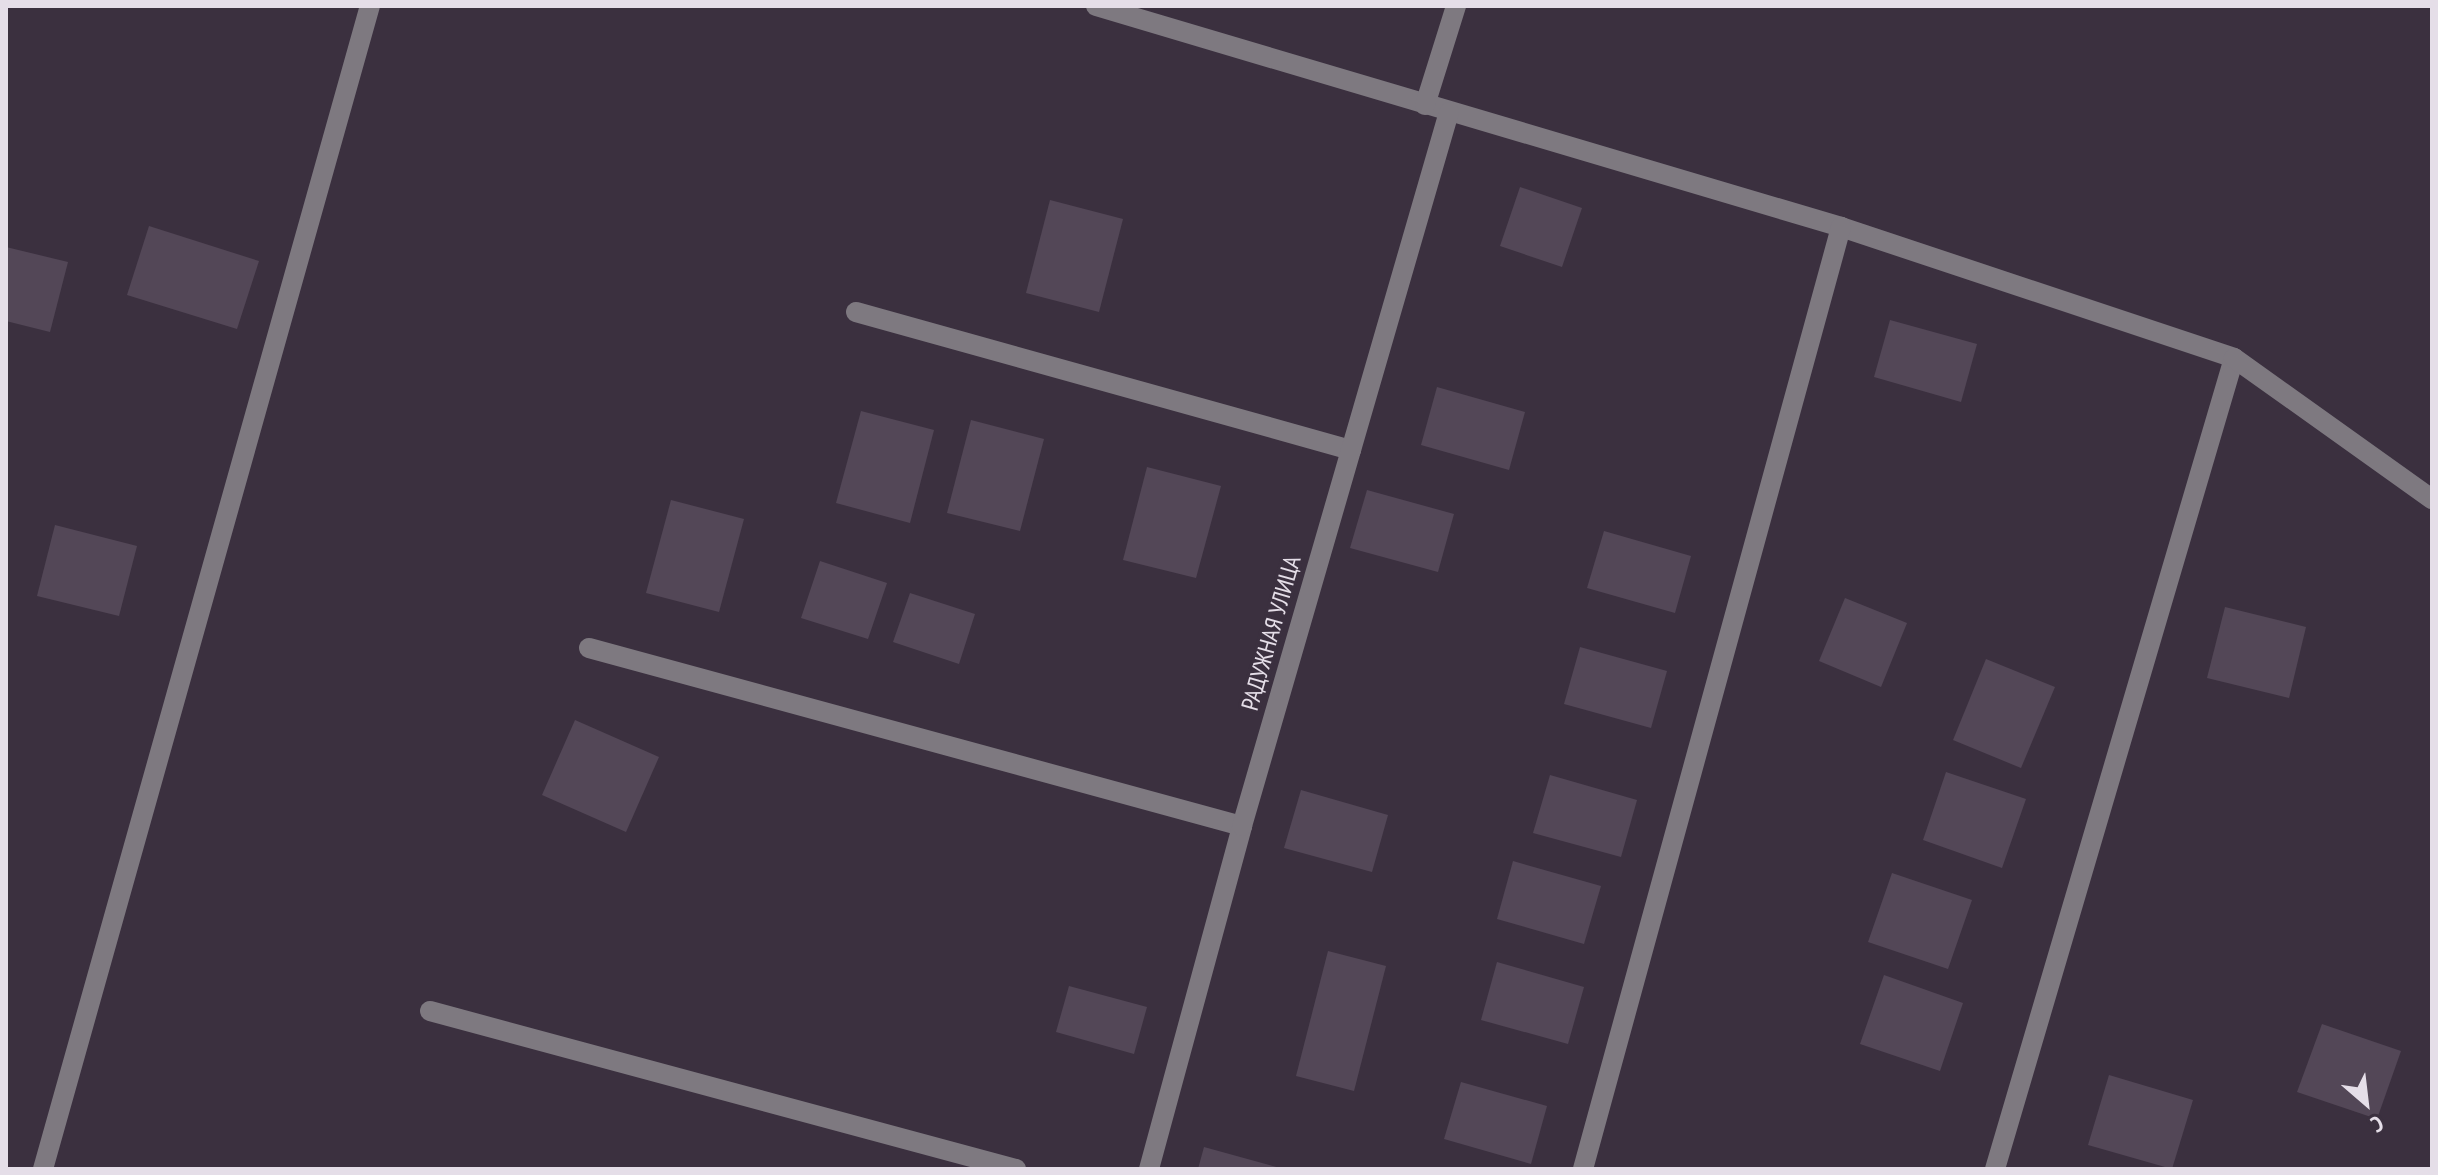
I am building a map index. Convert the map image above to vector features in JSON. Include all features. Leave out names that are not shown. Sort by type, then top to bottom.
[{"type":"street","points":[[43,1169],[370,6]]},
{"type":"street","points":[[1096,6],[1841,227],[2234,358],[2432,499]]},
{"type":"street","points":[[1425,105],[1456,6]]},
{"type":"street","name":"РАДУЖНАЯ УЛИЦА","points":[[1149,1169],[1242,826],[1449,112]]},
{"type":"street","points":[[1583,1169],[1841,227]]},
{"type":"street","points":[[856,312],[1351,450]]},
{"type":"street","points":[[1995,1169],[2234,358]]},
{"type":"street","points":[[589,648],[1242,826]]},
{"type":"street","points":[[430,1011],[1016,1169]]},
{"type":"building","points":[[1520,187],[1582,208],[1562,267],[1500,246]]},
{"type":"building","points":[[1050,200],[1123,219],[1099,312],[1026,293]]},
{"type":"building","points":[[149,226],[259,261],[237,329],[127,295]]},
{"type":"building","points":[[6,247],[68,262],[50,332],[6,321]]},
{"type":"building","points":[[1890,320],[1977,344],[1961,402],[1874,377]]},
{"type":"building","points":[[1437,387],[1525,412],[1509,470],[1421,445]]},
{"type":"building","points":[[861,411],[934,430],[910,523],[836,503]]},
{"type":"building","points":[[971,420],[1044,439],[1020,531],[947,513]]},
{"type":"building","points":[[1147,467],[1221,486],[1196,578],[1123,560]]},
{"type":"building","points":[[1367,490],[1454,514],[1438,572],[1350,548]]},
{"type":"building","points":[[671,500],[744,519],[719,612],[646,593]]},
{"type":"building","points":[[55,525],[137,546],[119,616],[37,596]]},
{"type":"building","points":[[1604,531],[1691,556],[1675,613],[1587,588]]},
{"type":"building","points":[[820,561],[887,583],[868,639],[801,618]]},
{"type":"building","points":[[910,593],[975,614],[959,664],[893,642]]},
{"type":"building","points":[[1845,598],[1907,623],[1881,687],[1819,661]]},
{"type":"building","points":[[2225,607],[2306,627],[2289,698],[2207,678]]},
{"type":"building","points":[[1580,647],[1667,671],[1651,728],[1564,704]]},
{"type":"building","points":[[1986,659],[2055,687],[2021,768],[1953,740]]},
{"type":"building","points":[[575,720],[659,757],[626,832],[542,795]]},
{"type":"building","points":[[1946,772],[2026,799],[2002,868],[1923,840]]},
{"type":"building","points":[[1550,775],[1637,800],[1621,857],[1533,833]]},
{"type":"building","points":[[1301,790],[1388,815],[1372,872],[1284,848]]},
{"type":"building","points":[[1513,861],[1601,886],[1584,944],[1497,919]]},
{"type":"building","points":[[1892,873],[1972,900],[1948,969],[1868,942]]},
{"type":"building","points":[[1328,951],[1386,966],[1354,1091],[1296,1076]]},
{"type":"building","points":[[1497,962],[1584,987],[1568,1044],[1481,1020]]},
{"type":"building","points":[[1884,975],[1963,1003],[1940,1071],[1860,1044]]},
{"type":"building","points":[[1069,986],[1147,1007],[1134,1054],[1056,1032]]},
{"type":"building","points":[[2322,1024],[2401,1051],[2377,1119],[2297,1092]]},
{"type":"building","points":[[2109,1075],[2193,1100],[2172,1169],[2088,1145]]},
{"type":"building","points":[[1461,1082],[1547,1106],[1531,1164],[1444,1139]]},
{"type":"building","points":[[1204,1147],[1280,1168],[1280,1169],[1198,1169]]}]
